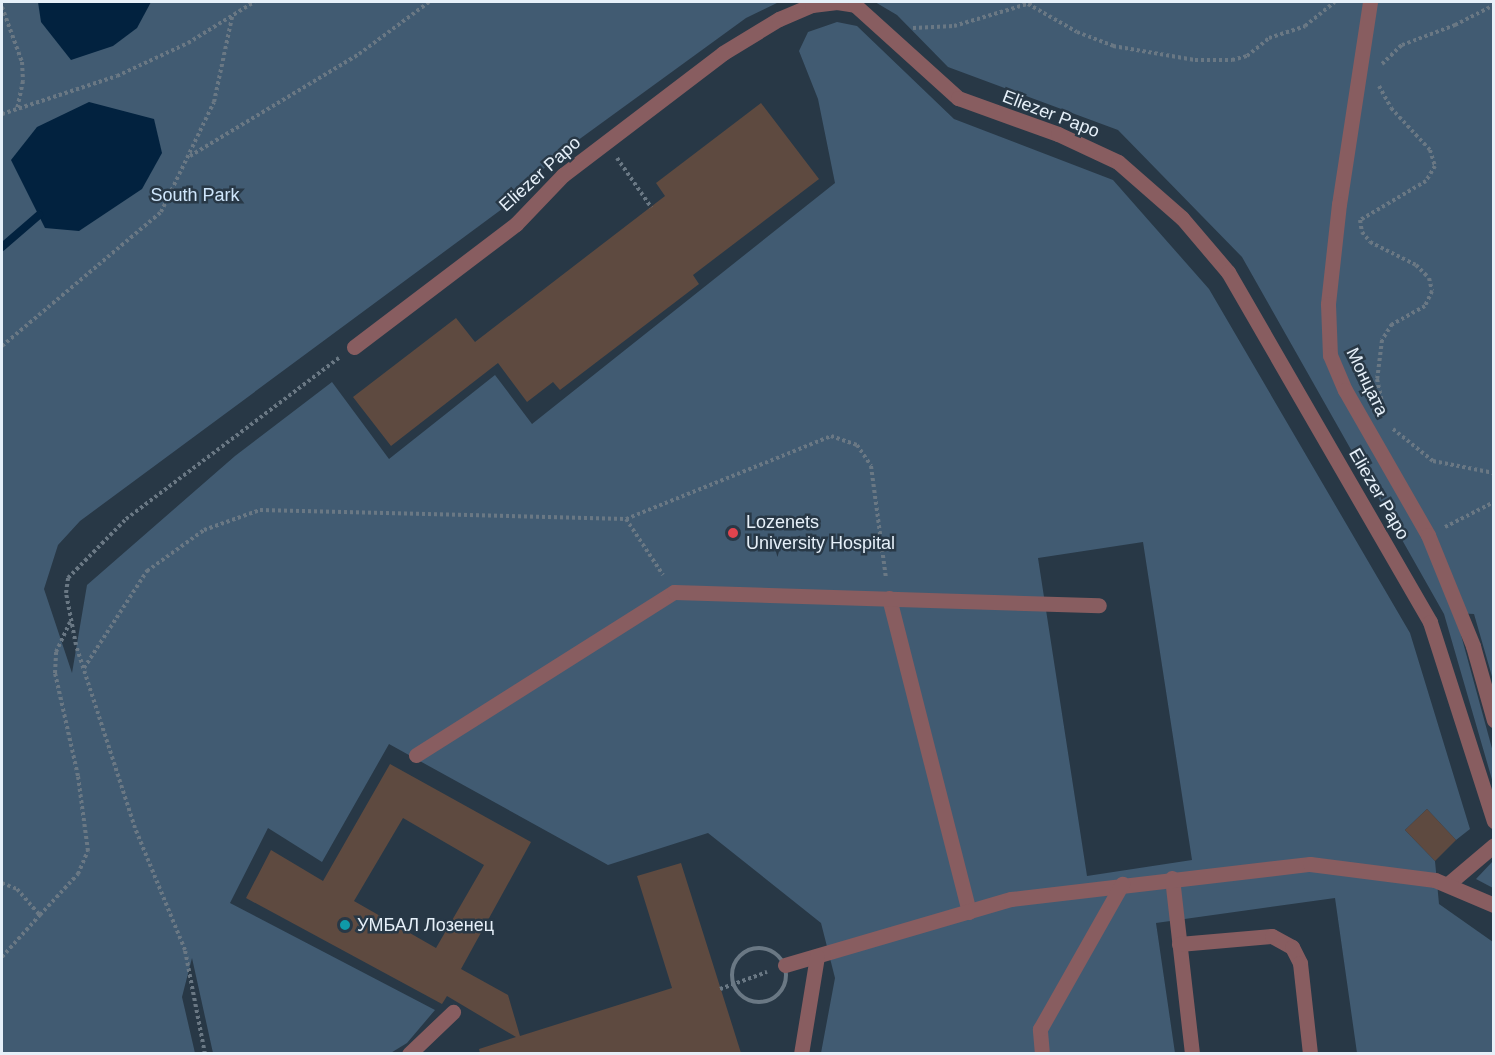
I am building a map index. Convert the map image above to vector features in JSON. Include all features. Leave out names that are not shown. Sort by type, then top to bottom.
[{"type":"street","name":"Eliezer Papo","points":[[354,347],[516,224],[563,175],[723,53],[779,19],[812,5],[837,2],[855,5],[877,22],[958,99],[1058,134],[1118,162],[1182,218],[1228,272],[1431,622],[1494,821]]},
{"type":"street","name":"Монцата","points":[[1370,2],[1361,74],[1339,204],[1327,333],[1330,355],[1357,411],[1428,535],[1459,605],[1494,720]]},
{"type":"street","points":[[416,755],[674,592],[1099,605]]},
{"type":"street","points":[[888,598],[969,912]]},
{"type":"street","points":[[1448,884],[1494,845]]},
{"type":"street","points":[[785,965],[1011,899],[1172,878],[1310,864],[1448,884],[1494,905]]},
{"type":"street","points":[[1172,878],[1192,1053]]},
{"type":"street","points":[[1042,1053],[1040,1029],[1122,884]]},
{"type":"street","points":[[1179,944],[1272,936],[1292,947],[1300,963],[1310,1053]]},
{"type":"street","points":[[801,1053],[818,956]]},
{"type":"street","points":[[409,1053],[453,1012]]},
{"type":"path","points":[[2,114],[117,76],[232,17],[254,2]]},
{"type":"path","points":[[189,156],[359,54],[429,2]]},
{"type":"path","points":[[877,22],[927,29],[954,26],[1034,2]]},
{"type":"path","points":[[1028,4],[1077,32],[1113,46],[1196,60],[1232,60],[1246,56],[1269,38],[1305,26],[1335,2]]},
{"type":"path","points":[[1494,5],[1455,25],[1402,45],[1387,57],[1378,76],[1391,108],[1435,158],[1434,174],[1360,220],[1362,232],[1370,242],[1416,265],[1429,278],[1432,291],[1425,306],[1392,324],[1382,340],[1377,379],[1386,421],[1403,441],[1433,461],[1494,473]]},
{"type":"path","points":[[2,7],[22,62],[23,81],[16,110]]},
{"type":"path","points":[[2,346],[149,225],[171,196],[214,102],[232,17]]},
{"type":"path","points":[[1361,74],[1378,76]]},
{"type":"path","points":[[606,142],[651,207]]},
{"type":"path","points":[[205,1053],[185,950],[135,828],[70,621],[67,585],[80,562],[126,519],[208,454],[354,347]]},
{"type":"path","points":[[1357,411],[1386,421]]},
{"type":"path","points":[[84,668],[147,571],[204,530],[260,510],[626,519],[831,436],[856,445],[872,466],[888,598]]},
{"type":"path","points":[[1428,535],[1494,502]]},
{"type":"path","points":[[626,519],[674,592]]},
{"type":"path","points":[[2,957],[78,874],[88,851],[78,776],[55,673],[56,652],[70,621]]},
{"type":"path","points":[[2,883],[17,889],[40,915]]},
{"type":"path","points":[[746,951],[734,965],[734,984],[752,1000],[769,1000]]},
{"type":"path","points":[[720,989],[755,976]]},
{"type":"green space","name":"Lozenets University Hospital","points":[[2,2],[779,2],[746,18],[559,154],[502,209],[80,521],[58,545],[44,589],[72,673],[87,585],[235,456],[332,382],[389,459],[495,375],[532,424],[835,183],[818,99],[799,51],[808,32],[837,22],[857,26],[954,119],[1113,180],[1209,289],[1410,633],[1470,829],[1456,840],[1427,809],[1405,830],[1435,861],[1439,904],[1493,942],[1493,1053],[1357,1053],[1335,898],[1156,923],[1175,1053],[821,1053],[835,978],[821,923],[708,833],[608,865],[389,744],[322,862],[268,828],[230,903],[435,1010],[407,1043],[389,1054],[213,1053],[192,958],[182,997],[195,1053],[2,1054]],"holes":[[[1143,542],[1192,860],[1087,876],[1038,558]]]},
{"type":"green space","points":[[875,2],[1493,2],[1493,680],[1474,614],[1455,613],[1493,752],[1493,783],[1444,614],[1242,257],[1118,130],[948,67],[897,15]]},
{"type":"green space","points":[[1493,861],[1493,888],[1476,879]]},
{"type":"shaded area","points":[[38,2],[151,2],[137,28],[113,46],[71,60],[41,22]]},
{"type":"shaded area","points":[[89,102],[154,119],[162,153],[142,189],[79,231],[45,228],[11,160],[37,127]]},
{"type":"building","points":[[761,103],[819,179],[693,275],[699,284],[560,390],[553,382],[527,402],[498,363],[391,446],[353,397],[456,318],[475,342],[665,196],[656,183]]},
{"type":"building","name":"УМБАЛ Лозенец","points":[[390,764],[531,842],[461,969],[508,995],[520,1036],[672,988],[637,876],[681,863],[741,1053],[480,1053],[479,1049],[516,1037],[447,996],[442,1004],[246,898],[271,850],[323,881]],"holes":[[[403,818],[484,865],[436,948],[354,901]]]},
{"type":"building","points":[[1427,809],[1456,840],[1435,861],[1405,830]]},
{"type":"waterway","points":[[2,247],[39,215]]},
{"type":"place","name":"Lozenets University Hospital","points":[[733,533]]},
{"type":"place","name":"УМБАЛ Лозенец","points":[[345,925]]},
{"type":"park label","name":"South Park","points":[[195,195]]}]
